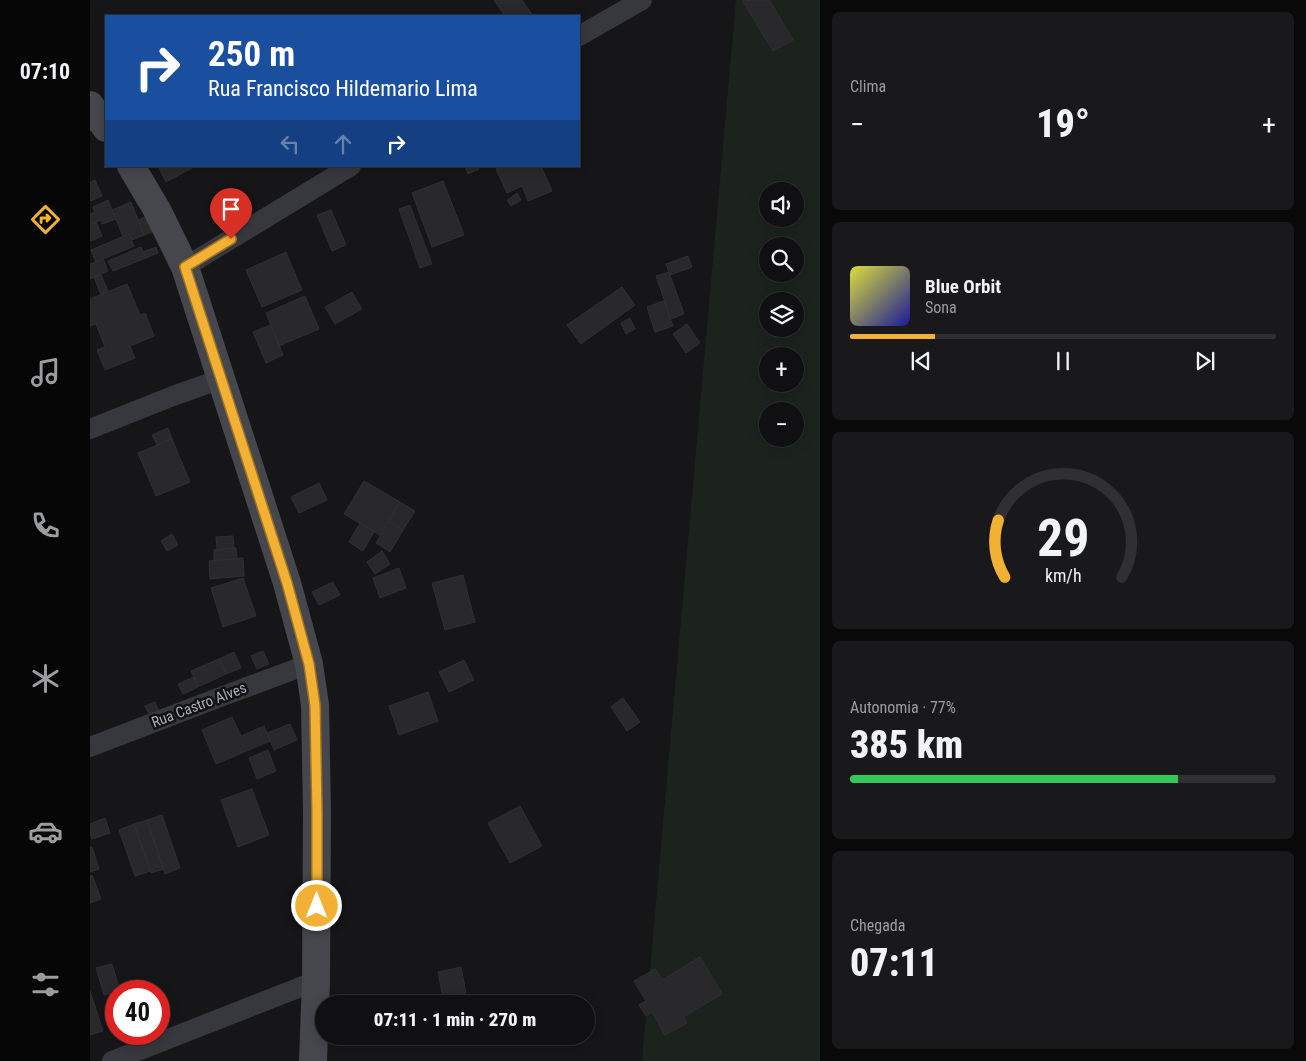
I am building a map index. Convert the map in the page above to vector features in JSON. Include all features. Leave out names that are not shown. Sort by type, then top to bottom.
[{"type":"street","points":[[580,35],[642,0]]},
{"type":"street","points":[[132,167],[157,210],[185,267],[287,583],[309,664],[315,705],[317,812],[316,981],[313,1061]]},
{"type":"street","points":[[185,267],[349,167]]},
{"type":"street","points":[[90,429],[221,379]]},
{"type":"street","name":"Rua Castro Alves","points":[[90,747],[309,664]]},
{"type":"street","points":[[112,1061],[316,981]]},
{"type":"shaded area","points":[[736,0],[820,0],[820,1061],[642,1061]]},
{"type":"building","points":[[494,0],[522,0],[532,15],[504,15]]},
{"type":"building","points":[[742,0],[769,0],[793,40],[773,51]]},
{"type":"building","points":[[192,167],[192,168],[166,182],[159,168]]},
{"type":"building","points":[[465,167],[478,167],[479,169],[468,174]]},
{"type":"building","points":[[500,167],[541,167],[552,191],[528,201],[522,186],[507,193],[496,169]]},
{"type":"building","points":[[95,180],[102,196],[90,201],[90,183]]},
{"type":"building","points":[[443,181],[464,235],[432,247],[412,193]]},
{"type":"building","points":[[517,193],[521,200],[511,206],[507,200]]},
{"type":"building","points":[[108,200],[116,219],[102,224],[101,220],[90,225],[90,214],[95,212],[93,207]]},
{"type":"building","points":[[131,202],[144,235],[132,240],[129,234],[123,236],[112,210]]},
{"type":"building","points":[[410,205],[432,264],[420,268],[399,209]]},
{"type":"building","points":[[331,210],[346,245],[332,251],[317,215]]},
{"type":"building","points":[[145,217],[152,232],[144,235],[138,220]]},
{"type":"building","points":[[96,222],[102,236],[91,241],[90,225]]},
{"type":"building","points":[[129,234],[134,246],[96,262],[91,250]]},
{"type":"building","points":[[141,247],[146,258],[113,271],[108,261]]},
{"type":"building","points":[[156,247],[158,253],[146,258],[143,252]]},
{"type":"building","points":[[286,252],[302,290],[262,307],[246,270]]},
{"type":"building","points":[[688,256],[692,267],[670,275],[666,264]]},
{"type":"building","points":[[103,259],[108,271],[90,279],[90,264]]},
{"type":"building","points":[[669,272],[684,314],[671,319],[656,276]]},
{"type":"building","points":[[101,275],[108,291],[101,295],[94,277]]},
{"type":"building","points":[[127,284],[140,315],[145,313],[154,336],[130,346],[135,358],[105,370],[97,350],[105,347],[96,324],[90,326],[90,299]]},
{"type":"building","points":[[622,287],[635,305],[581,344],[567,325]]},
{"type":"building","points":[[352,292],[362,309],[335,324],[325,307]]},
{"type":"building","points":[[305,296],[319,329],[279,346],[266,313]]},
{"type":"building","points":[[664,301],[673,326],[655,332],[647,307]]},
{"type":"building","points":[[630,318],[635,329],[626,334],[621,323]]},
{"type":"building","points":[[687,324],[700,343],[686,353],[673,334]]},
{"type":"building","points":[[271,325],[283,355],[266,363],[253,332]]},
{"type":"building","points":[[168,428],[172,439],[157,445],[152,435]]},
{"type":"building","points":[[172,439],[190,482],[156,496],[138,453]]},
{"type":"building","points":[[364,481],[400,502],[380,535],[344,514]]},
{"type":"building","points":[[319,483],[327,500],[299,513],[291,497]]},
{"type":"building","points":[[400,502],[415,511],[403,530],[389,522]]},
{"type":"building","points":[[389,522],[403,530],[390,552],[376,543]]},
{"type":"building","points":[[360,523],[374,532],[363,551],[349,542]]},
{"type":"building","points":[[172,534],[178,545],[167,551],[161,541]]},
{"type":"building","points":[[233,536],[234,548],[217,550],[216,537]]},
{"type":"building","points":[[236,548],[237,559],[214,561],[214,550]]},
{"type":"building","points":[[382,551],[390,564],[375,574],[367,562]]},
{"type":"building","points":[[243,558],[244,576],[210,579],[209,561]]},
{"type":"building","points":[[399,568],[406,588],[380,598],[373,578]]},
{"type":"building","points":[[463,575],[475,622],[445,630],[432,583]]},
{"type":"building","points":[[243,578],[256,616],[223,627],[211,588]]},
{"type":"building","points":[[333,582],[340,595],[319,605],[312,592]]},
{"type":"building","points":[[263,651],[269,664],[257,669],[251,656]]},
{"type":"building","points":[[234,652],[241,668],[226,674],[219,659]]},
{"type":"building","points":[[219,659],[226,674],[198,687],[191,671]]},
{"type":"building","points":[[464,660],[474,680],[449,692],[439,672]]},
{"type":"building","points":[[194,677],[198,687],[183,694],[178,684]]},
{"type":"building","points":[[428,692],[438,721],[399,735],[389,706]]},
{"type":"building","points":[[623,698],[640,722],[627,731],[611,707]]},
{"type":"building","points":[[155,702],[159,712],[150,716],[145,706]]},
{"type":"building","points":[[232,717],[241,736],[264,726],[270,741],[216,764],[202,730]]},
{"type":"building","points":[[290,724],[297,740],[274,750],[267,733]]},
{"type":"building","points":[[268,750],[276,771],[257,779],[249,758]]},
{"type":"building","points":[[252,789],[269,835],[238,847],[221,800]]},
{"type":"building","points":[[520,806],[542,846],[510,863],[488,823]]},
{"type":"building","points":[[162,815],[180,868],[165,874],[147,820]]},
{"type":"building","points":[[105,818],[110,833],[92,839],[90,824]]},
{"type":"building","points":[[147,820],[164,869],[151,873],[134,824]]},
{"type":"building","points":[[134,824],[150,871],[135,876],[119,830]]},
{"type":"building","points":[[90,847],[92,847],[99,869],[90,872]]},
{"type":"building","points":[[92,875],[101,899],[90,903],[90,876]]},
{"type":"building","points":[[700,957],[722,994],[683,1017],[687,1023],[665,1035],[652,1012],[646,1016],[639,1005],[646,1001],[634,981],[655,969],[662,980]]},
{"type":"building","points":[[112,964],[117,980],[105,980],[105,995],[104,995],[96,968]]},
{"type":"building","points":[[461,967],[466,993],[442,995],[438,972]]},
{"type":"building","points":[[90,991],[103,1031],[90,1035]]},
{"type":"route","points":[[231,239],[185,267],[287,583],[309,664],[315,705],[317,906]]}]
